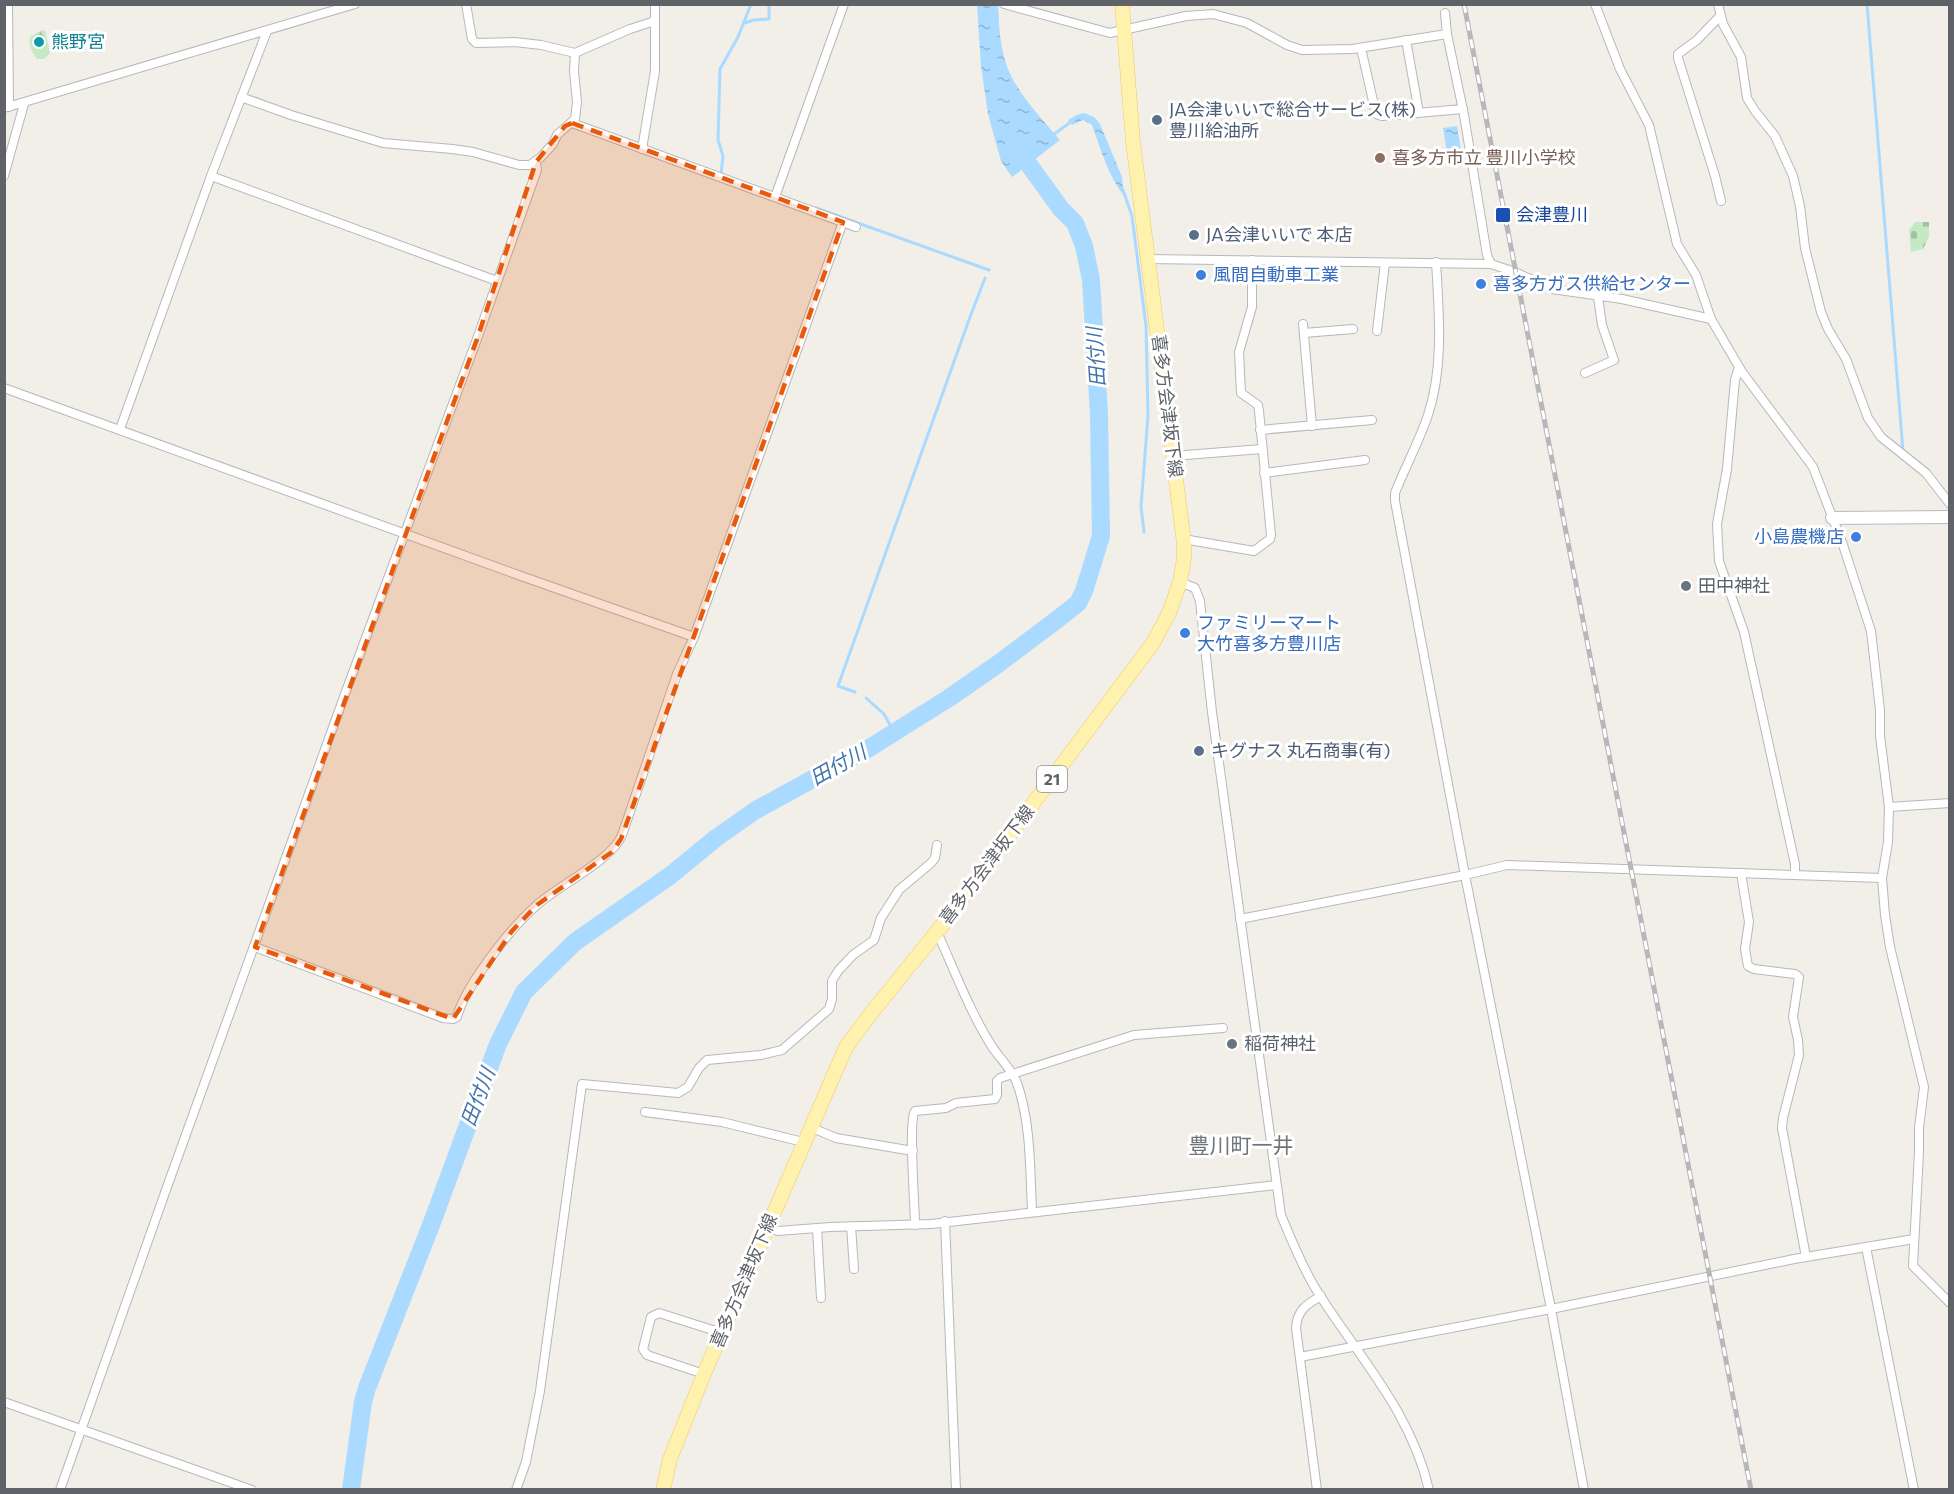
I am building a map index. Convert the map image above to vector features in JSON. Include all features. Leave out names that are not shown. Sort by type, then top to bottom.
[{"type":"main road","name":"喜多方会津坂下線","points":[[663,1490],[670,1460],[704,1374],[846,1047],[937,932],[1153,643],[1169,613],[1180,582],[1185,558],[1132,142],[1122,4]]},
{"type":"street","points":[[8,4],[7,107],[24,104],[354,4]]},
{"type":"street","points":[[466,4],[472,39],[476,43],[515,42],[575,53],[597,42],[655,21]]},
{"type":"street","points":[[642,149],[655,71],[655,4]]},
{"type":"street","points":[[775,197],[844,4]]},
{"type":"street","points":[[1595,4],[1620,69],[1649,125],[1677,244],[1696,276],[1712,319],[1739,367],[1813,467],[1843,545],[1871,631],[1889,807],[1888,842],[1882,878],[1890,947],[1924,1087],[1919,1128],[1920,1152],[1913,1266],[1950,1303]]},
{"type":"street","points":[[1718,4],[1720,16],[1741,57],[1749,102],[1775,136],[1793,176],[1800,206],[1805,248],[1821,312],[1828,329],[1846,359],[1868,418],[1881,437],[1926,473],[1950,504]]},
{"type":"street","points":[[1006,5],[1110,33],[1186,16],[1213,14],[1247,23],[1287,45],[1302,50],[1331,51],[1362,48],[1447,34]]},
{"type":"street","points":[[1444,13],[1463,109],[1487,255],[1491,264]]},
{"type":"street","points":[[1720,16],[1697,40],[1678,54],[1678,58],[1721,201]]},
{"type":"street","points":[[120,429],[211,176],[267,31]]},
{"type":"street","points":[[1406,40],[1419,113]]},
{"type":"street","points":[[1362,48],[1376,114],[1382,116],[1463,109]]},
{"type":"street","points":[[241,97],[291,115],[383,142],[473,152],[519,165],[530,165],[536,162],[553,144],[563,128],[572,123],[574,119],[577,102],[575,53]]},
{"type":"street","points":[[4,176],[24,104]]},
{"type":"street","points":[[572,123],[856,227]]},
{"type":"street","points":[[60,1490],[353,673],[537,170],[536,162]]},
{"type":"street","points":[[211,176],[497,281]]},
{"type":"street","points":[[255,947],[443,1018],[453,1019],[457,1017],[477,977],[496,950],[537,905],[612,852],[617,845],[677,674],[694,637],[843,222]]},
{"type":"street","points":[[1147,259],[1491,264],[1515,272],[1552,290],[1622,299],[1712,319]]},
{"type":"street","points":[[1183,539],[1254,551],[1270,539],[1271,528],[1258,405],[1241,393],[1239,358],[1252,307],[1252,260]]},
{"type":"street","points":[[1436,262],[1439,311],[1437,378],[1428,416],[1399,484],[1395,501],[1584,1490]]},
{"type":"street","points":[[1377,331],[1385,263]]},
{"type":"street","points":[[1585,372],[1614,360],[1602,325],[1598,297]]},
{"type":"street","points":[[1312,426],[1303,329],[1353,329]]},
{"type":"street","points":[[1739,367],[1727,470],[1717,524],[1719,561],[1744,632],[1795,864],[1795,875]]},
{"type":"street","points":[[4,388],[694,637]]},
{"type":"street","points":[[1260,430],[1372,420]]},
{"type":"street","points":[[1173,456],[1262,449]]},
{"type":"street","points":[[1264,473],[1365,460]]},
{"type":"street","points":[[1832,518],[1950,517]]},
{"type":"street","points":[[1180,582],[1195,588],[1200,601],[1212,712],[1281,1215],[1298,1256],[1321,1296],[1401,1414],[1419,1455],[1429,1490]]},
{"type":"street","points":[[1889,807],[1950,803]]},
{"type":"street","points":[[516,1490],[526,1462],[540,1391],[582,1084],[678,1094],[688,1087],[699,1068],[711,1058],[761,1055],[782,1050],[829,1009],[832,999],[832,981],[838,971],[853,955],[874,940],[881,918],[897,893],[931,863],[935,858],[937,845]]},
{"type":"street","points":[[1240,919],[1519,864],[1882,878]]},
{"type":"street","points":[[1741,873],[1749,922],[1745,949],[1748,966],[1754,969],[1795,974],[1799,978],[1793,1017],[1799,1055],[1782,1128],[1806,1257]]},
{"type":"street","points":[[937,932],[991,1045],[1013,1074],[1027,1130],[1032,1211]]},
{"type":"street","points":[[915,1225],[912,1117],[915,1111],[946,1108],[956,1103],[995,1099],[998,1095],[997,1081],[1134,1035],[1222,1028]]},
{"type":"street","points":[[645,1112],[722,1122],[803,1142]]},
{"type":"street","points":[[810,1127],[836,1138],[913,1151]]},
{"type":"street","points":[[768,1228],[778,1231],[851,1226],[915,1225],[1276,1185]]},
{"type":"street","points":[[945,1221],[956,1490]]},
{"type":"street","points":[[851,1226],[854,1269]]},
{"type":"street","points":[[817,1228],[821,1298]]},
{"type":"street","points":[[1300,1357],[1806,1257],[1914,1239]]},
{"type":"street","points":[[1866,1247],[1914,1490]]},
{"type":"street","points":[[1317,1490],[1296,1328],[1298,1315],[1306,1305],[1321,1296]]},
{"type":"street","points":[[704,1374],[646,1355],[643,1349],[651,1317],[659,1313],[722,1333]]},
{"type":"street","points":[[4,1402],[252,1490]]},
{"type":"highlighted area","points":[[572,123],[843,222],[621,839],[612,852],[537,905],[512,931],[453,1019],[255,947],[477,339],[536,162],[565,126]]},
{"type":"green space","points":[[42,30],[45,31],[50,53],[44,59],[37,59],[31,48],[30,39]]},
{"type":"green space","points":[[1915,222],[1929,222],[1929,237],[1923,249],[1911,252],[1909,230]]},
{"type":"water","points":[[977,5],[998,5],[999,29],[1005,61],[1012,78],[1024,97],[1060,140],[1012,177],[1001,161],[988,114],[981,66]]},
{"type":"water","points":[[1084,113],[1094,117],[1100,124],[1122,177],[1124,196],[1109,171],[1092,125],[1083,120],[1072,125],[1068,120]]},
{"type":"water","points":[[1457,126],[1463,163],[1449,165],[1443,128]]},
{"type":"waterway","points":[[721,174],[723,156],[718,140],[720,69],[738,37],[751,4]]},
{"type":"waterway","points":[[744,23],[769,19],[769,4]]},
{"type":"waterway","points":[[1867,4],[1903,451]]},
{"type":"waterway","points":[[1053,135],[1072,121]]},
{"type":"waterway","name":"田付川","points":[[351,1490],[367,1388],[431,1225],[498,1044],[524,992],[575,942],[671,875],[716,838],[756,810],[871,747],[949,698],[1063,615],[1078,603],[1084,591],[1101,536],[1099,414],[1091,280],[1084,246],[1075,223],[1061,209],[1014,144]]},
{"type":"waterway","points":[[1123,190],[1132,216],[1146,326],[1148,415],[1141,507],[1144,532]]},
{"type":"waterway","points":[[816,208],[989,270]]},
{"type":"waterway","points":[[855,692],[838,686],[985,278]]},
{"type":"waterway","points":[[866,698],[884,714],[894,732]]},
{"type":"railway","points":[[1464,4],[1751,1490]]},
{"type":"place","name":"熊野宮","points":[[39,42]]},
{"type":"place","name":"JA会津いいで総合サービス(株) 豊川給油所","points":[[1157,120]]},
{"type":"place","name":"喜多方市立 豊川小学校","points":[[1380,158]]},
{"type":"place","name":"会津豊川","points":[[1503,215]]},
{"type":"place","name":"JA会津いいで 本店","points":[[1194,235]]},
{"type":"place","name":"風間自動車工業","points":[[1201,275]]},
{"type":"place","name":"喜多方ガス供給センター","points":[[1481,284]]},
{"type":"place","name":"小島農機店","points":[[1856,537]]},
{"type":"place","name":"田中神社","points":[[1686,586]]},
{"type":"place","name":"ファミリーマート 大竹喜多方豊川店","points":[[1185,633]]},
{"type":"place","name":"キグナス 丸石商事(有)","points":[[1199,751]]},
{"type":"place","name":"稲荷神社","points":[[1232,1044]]},
{"type":"district","name":"豊川町一井","points":[[1241,1146]]}]
